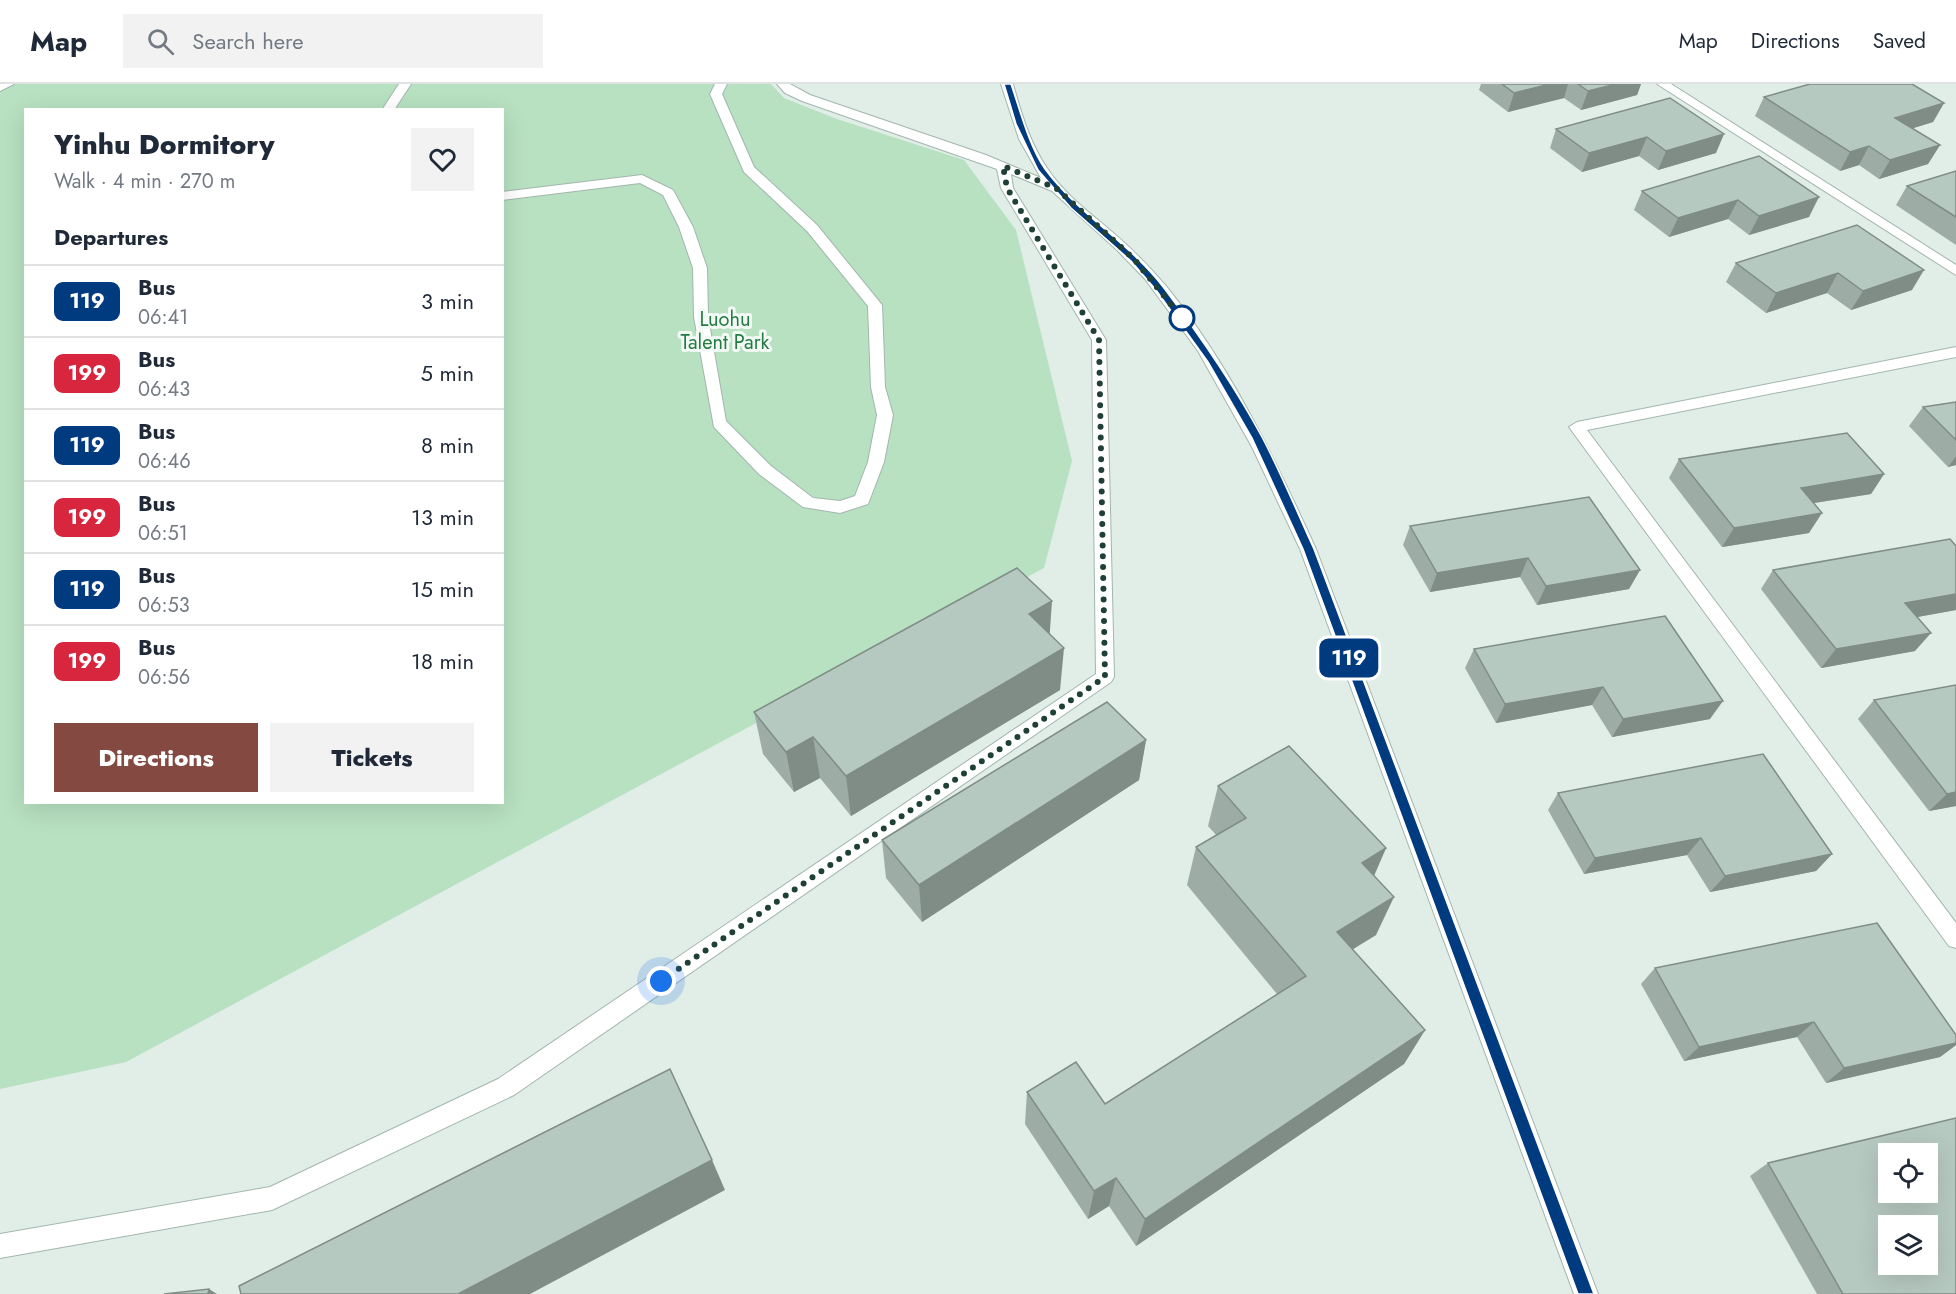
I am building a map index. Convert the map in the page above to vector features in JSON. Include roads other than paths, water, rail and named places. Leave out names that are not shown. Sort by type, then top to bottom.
[{"type":"street","points":[[0,87],[8,84]]},
{"type":"street","points":[[389,108],[405,84]]},
{"type":"street","points":[[504,196],[642,179],[668,193],[686,227],[700,268],[701,317],[719,423],[765,470],[809,503],[840,507],[862,500],[876,462],[885,415],[878,387],[875,305],[813,228],[748,169],[716,94],[721,84]]},
{"type":"street","points":[[783,84],[789,90],[806,98],[1003,166],[1056,188]]},
{"type":"street","points":[[1008,84],[1029,145],[1040,168],[1056,188],[1134,259],[1160,288],[1212,361],[1257,438],[1308,549],[1586,1294]]},
{"type":"street","points":[[1663,84],[1956,271]]},
{"type":"street","points":[[0,1246],[272,1198],[506,1088],[1105,677],[1099,340],[1007,188],[1003,166]]},
{"type":"street","points":[[1956,352],[1577,427],[1956,939]]},
{"type":"park label","name":"Luohu Talent Park","points":[[725,330]]}]
